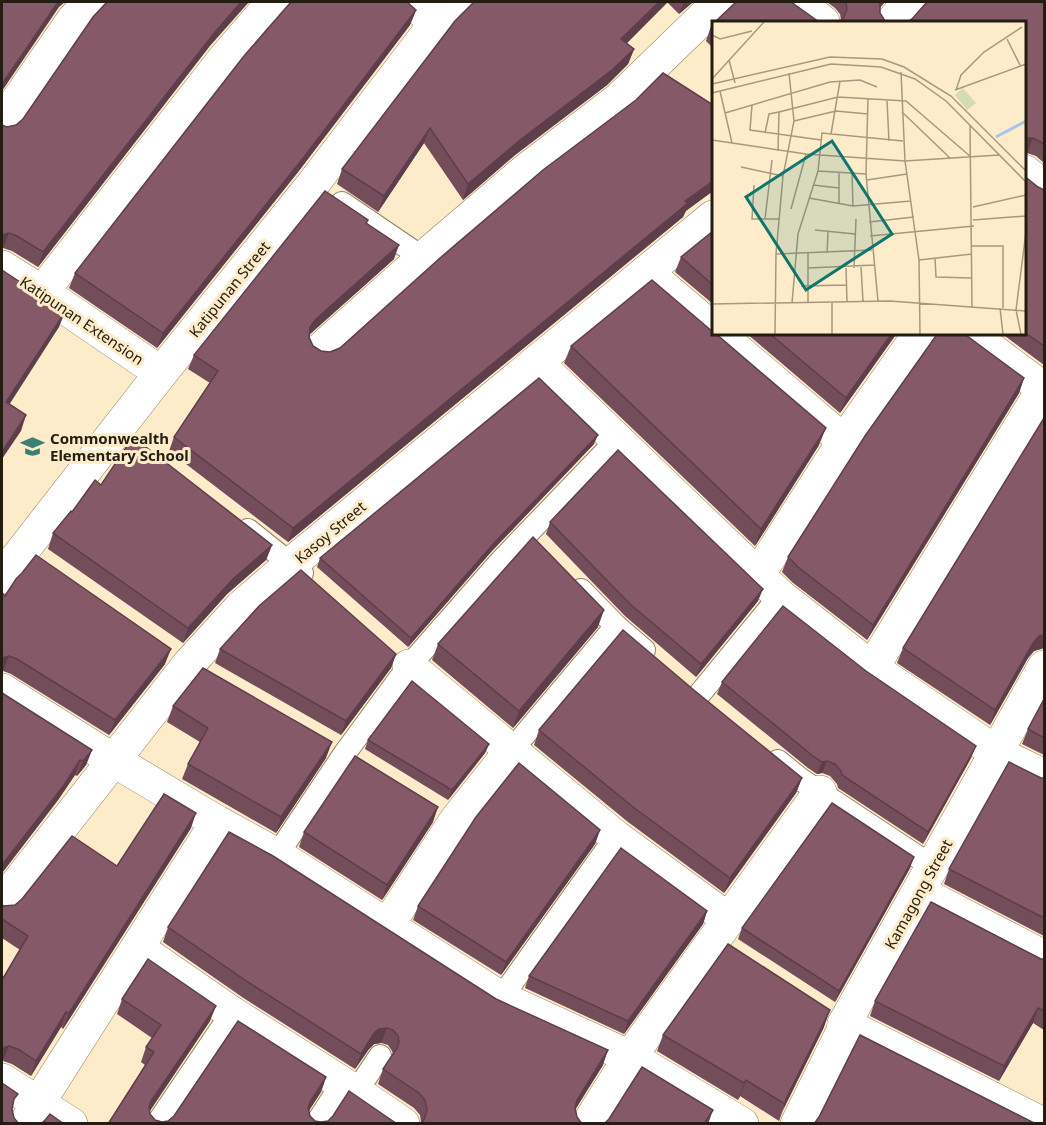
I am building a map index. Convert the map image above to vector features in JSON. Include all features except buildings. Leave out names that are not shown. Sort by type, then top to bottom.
[{"type":"street","points":[[2,123],[73,20],[90,2]]},
{"type":"street","points":[[42,292],[225,58],[273,2]]},
{"type":"street","points":[[322,348],[526,170],[619,99],[719,2]]},
{"type":"street","points":[[797,2],[822,21]]},
{"type":"street","points":[[893,21],[909,2]]},
{"type":"street","name":"Katipunan Street","points":[[2,577],[33,556],[127,435],[161,373],[313,184],[435,9]]},
{"type":"street","name":"Kasoy Street","points":[[2,903],[190,663],[241,607],[291,563],[712,218]]},
{"type":"street","name":"Katipunan Extension","points":[[2,267],[161,373]]},
{"type":"street","points":[[646,272],[712,328]]},
{"type":"street","points":[[718,334],[844,441]]},
{"type":"street","points":[[769,586],[844,441],[919,334]]},
{"type":"street","points":[[872,668],[1044,388],[970,334]]},
{"type":"street","points":[[536,362],[769,586],[872,668],[997,753],[1044,776]]},
{"type":"street","points":[[401,659],[616,837],[726,937]]},
{"type":"street","name":"Kamagong Street","points":[[797,1124],[843,1031],[834,1018],[926,879],[1044,667]]},
{"type":"street","points":[[2,690],[113,760],[277,855],[501,998],[630,1057],[742,1124]]},
{"type":"street","points":[[387,926],[446,814],[511,751]]},
{"type":"street","points":[[588,1124],[630,1057],[726,937],[820,792]]},
{"type":"street","points":[[32,1113],[217,822]]},
{"type":"street","points":[[926,879],[1044,957]]},
{"type":"street","points":[[138,948],[232,1013],[403,1124]]},
{"type":"street","points":[[834,1018],[1043,1124]]},
{"type":"street","points":[[2,1080],[32,1113],[71,1124]]},
{"type":"lane","points":[[313,184],[423,258]]},
{"type":"lane","points":[[277,855],[345,753],[401,659],[527,534],[617,440]]},
{"type":"lane","points":[[228,514],[317,585]]},
{"type":"lane","points":[[527,534],[543,551]]},
{"type":"lane","points":[[567,576],[616,626],[662,665]]},
{"type":"lane","points":[[698,696],[769,586]]},
{"type":"lane","points":[[511,751],[616,626]]},
{"type":"lane","points":[[680,681],[716,711]]},
{"type":"lane","points":[[324,741],[365,765]]},
{"type":"lane","points":[[763,749],[820,792],[926,879]]},
{"type":"lane","points":[[501,998],[616,837]]},
{"type":"lane","points":[[157,1124],[232,1013]]},
{"type":"lane","points":[[316,1124],[380,1056]]},
{"type":"place","name":"Commonwealth Elementary School","points":[[32,447]]}]
